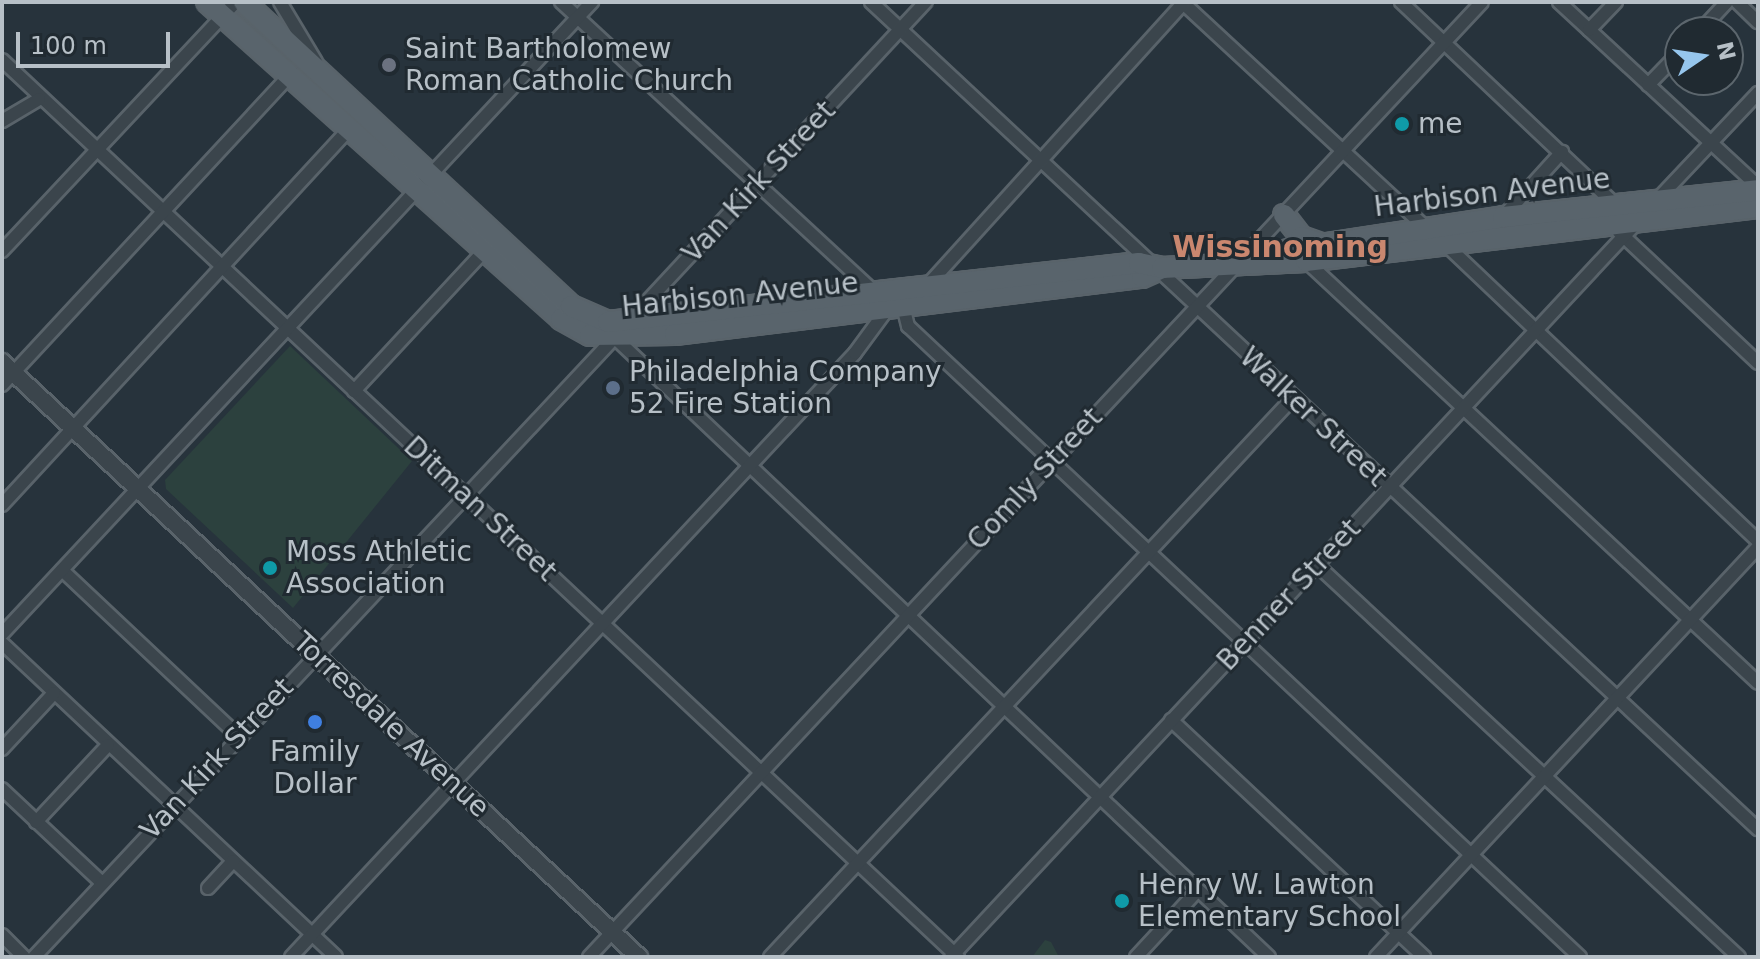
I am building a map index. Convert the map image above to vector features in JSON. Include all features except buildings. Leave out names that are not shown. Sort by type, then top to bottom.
[{"type":"main road","name":"Harbison Avenue","points":[[207,2],[235,5],[322,71],[486,249],[570,326],[621,330],[1142,277],[1162,268]]},
{"type":"main road","name":"Harbison Avenue","points":[[235,5],[292,73],[351,127],[425,182],[571,306],[621,330]]},
{"type":"main road","name":"Harbison Avenue","points":[[1234,263],[1321,244],[1503,217],[1623,222],[1655,203],[1758,188]]},
{"type":"main road","name":"Harbison Avenue","points":[[890,302],[925,288],[1139,263],[1162,268],[1306,261],[1758,207]]},
{"type":"main road","points":[[1284,215],[1301,237],[1321,244]]},
{"type":"street","points":[[280,2],[322,71]]},
{"type":"street","points":[[561,2],[863,287],[890,302],[908,326],[1051,462],[1580,957]]},
{"type":"street","points":[[2,634],[592,2]]},
{"type":"street","name":"Walker Street","points":[[871,2],[1037,158],[1162,268],[1196,307],[1758,829]]},
{"type":"street","name":"Van Kirk Street","points":[[34,957],[926,2]]},
{"type":"street","points":[[925,288],[1037,158],[1183,2],[1425,227]]},
{"type":"street","points":[[1401,2],[1562,152],[1623,222],[1758,363]]},
{"type":"street","name":"Comly Street","points":[[589,957],[1234,263],[1284,215],[1482,2]]},
{"type":"street","points":[[1559,2],[1758,188]]},
{"type":"street","points":[[1589,30],[1616,2]]},
{"type":"street","points":[[1737,2],[1758,22]]},
{"type":"street","points":[[4,244],[235,5]]},
{"type":"street","name":"Ditman Street","points":[[2,60],[94,153],[162,212],[465,494],[954,956]]},
{"type":"street","points":[[1648,85],[1664,68]]},
{"type":"street","points":[[6,373],[292,73]]},
{"type":"street","points":[[1655,203],[1758,93]]},
{"type":"street","points":[[2,121],[39,99]]},
{"type":"street","points":[[2,505],[351,127]]},
{"type":"street","points":[[1503,217],[1562,152]]},
{"type":"street","name":"Benner Street","points":[[954,956],[1535,332],[1623,222]]},
{"type":"street","points":[[1443,243],[1758,541]]},
{"type":"street","points":[[354,391],[486,249]]},
{"type":"street","points":[[1306,261],[1758,683]]},
{"type":"street","points":[[291,957],[748,469],[890,302]]},
{"type":"street","points":[[621,330],[748,469],[1269,957]]},
{"type":"street","name":"Torresdale Avenue","points":[[6,373],[72,427],[639,957]]},
{"type":"street","points":[[770,957],[1293,398]]},
{"type":"street","points":[[1376,957],[1758,547]]},
{"type":"street","points":[[1317,565],[1739,957]]},
{"type":"street","points":[[62,570],[238,736]]},
{"type":"street","points":[[2,643],[336,957]]},
{"type":"street","points":[[2,749],[54,693]]},
{"type":"street","points":[[1171,720],[1424,957]]},
{"type":"street","points":[[36,822],[108,745]]},
{"type":"street","points":[[2,789],[101,882]]},
{"type":"street","points":[[208,888],[233,861]]},
{"type":"street","points":[[1136,957],[1198,890]]},
{"type":"street","points":[[2,935],[24,957]]},
{"type":"green space","points":[[290,346],[412,461],[293,608],[166,489],[165,480]]},
{"type":"green space","points":[[1045,940],[1051,942],[1059,957],[1032,957]]},
{"type":"place","name":"Saint Bartholomew Roman Catholic Church","points":[[389,65]]},
{"type":"place","name":"me","points":[[1402,124]]},
{"type":"place","name":"Philadelphia Company 52 Fire Station","points":[[613,388]]},
{"type":"place","name":"Moss Athletic Association","points":[[270,568]]},
{"type":"place","name":"Family Dollar","points":[[315,722]]},
{"type":"place","name":"Henry W. Lawton Elementary School","points":[[1122,901]]},
{"type":"district","name":"Wissinoming","points":[[1280,247]]}]
